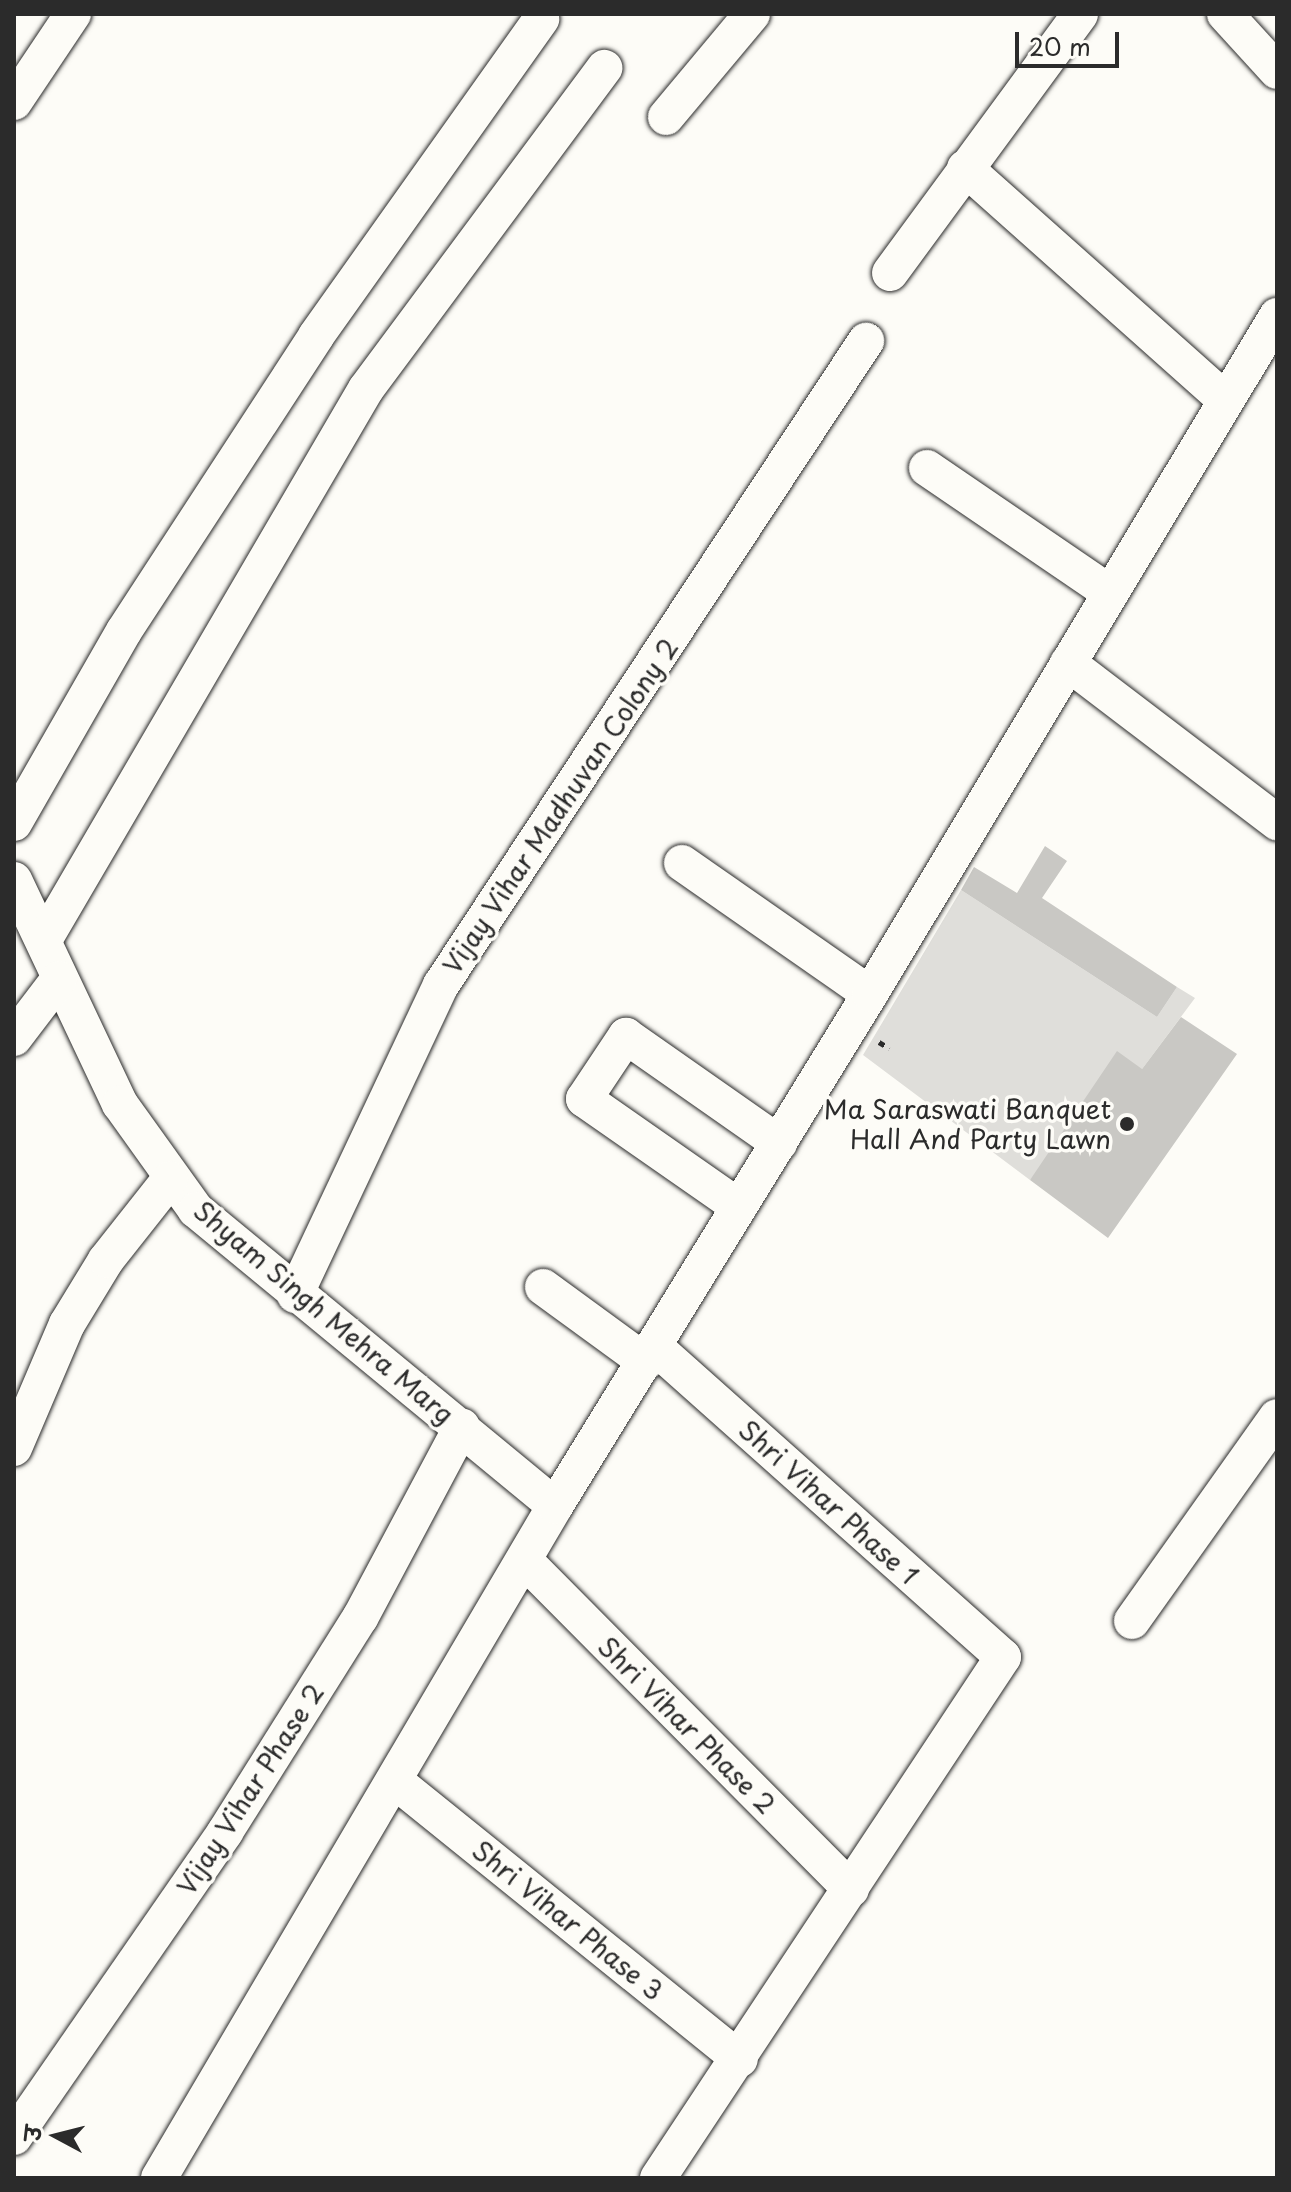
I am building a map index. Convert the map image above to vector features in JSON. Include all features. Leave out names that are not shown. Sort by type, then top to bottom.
[{"type":"street","points":[[14,102],[73,14]]},
{"type":"street","points":[[666,117],[752,14]]},
{"type":"street","points":[[890,273],[1080,14]]},
{"type":"street","points":[[1225,14],[1277,71]]},
{"type":"street","points":[[14,823],[124,631],[307,349],[541,19]]},
{"type":"street","points":[[44,940],[366,389],[604,68]]},
{"type":"street","points":[[965,168],[1225,400]]},
{"type":"street","points":[[159,2178],[555,1506],[870,994],[1277,316]]},
{"type":"street","name":"Vijay Vihar Madhuvan Colony 2","points":[[295,1295],[441,985],[866,341]]},
{"type":"street","points":[[927,468],[1110,593]]},
{"type":"street","points":[[1068,663],[1277,822]]},
{"type":"street","points":[[682,863],[870,994]]},
{"type":"street","name":"Shyam Singh Mehra Marg","points":[[14,880],[120,1104],[170,1179],[196,1210],[295,1295],[462,1426],[555,1506]]},
{"type":"street","points":[[14,1038],[59,979]]},
{"type":"street","points":[[739,1207],[584,1099],[626,1036],[779,1143]]},
{"type":"street","points":[[14,1448],[67,1324],[106,1260],[170,1179]]},
{"type":"street","name":"Shri Vihar Phase 1","points":[[543,1287],[650,1354],[1003,1657],[851,1889]]},
{"type":"street","points":[[1132,1621],[1277,1417]]},
{"type":"street","name":"Vijay Vihar Phase 2","points":[[14,2137],[268,1765],[360,1618],[462,1426]]},
{"type":"street","name":"Shri Vihar Phase 2","points":[[524,1560],[851,1889]]},
{"type":"street","name":"Shri Vihar Phase 3","points":[[395,1781],[740,2059]]},
{"type":"street","points":[[658,2178],[851,1889]]},
{"type":"shaded area","points":[[961,890],[1157,1017],[1177,987],[1195,998],[1142,1069],[1030,1180],[863,1055]]},
{"type":"building","points":[[1045,846],[1067,861],[1042,898],[1177,987],[1157,1017],[961,890],[974,867],[1017,893]]},
{"type":"building","name":"Ma Saraswati Banquet Hall And Party Lawn","points":[[1181,1017],[1237,1054],[1108,1238],[1030,1180],[1117,1051],[1142,1069]]},
{"type":"place","name":"Ma Saraswati Banquet Hall And Party Lawn","points":[[1127,1124]]}]
